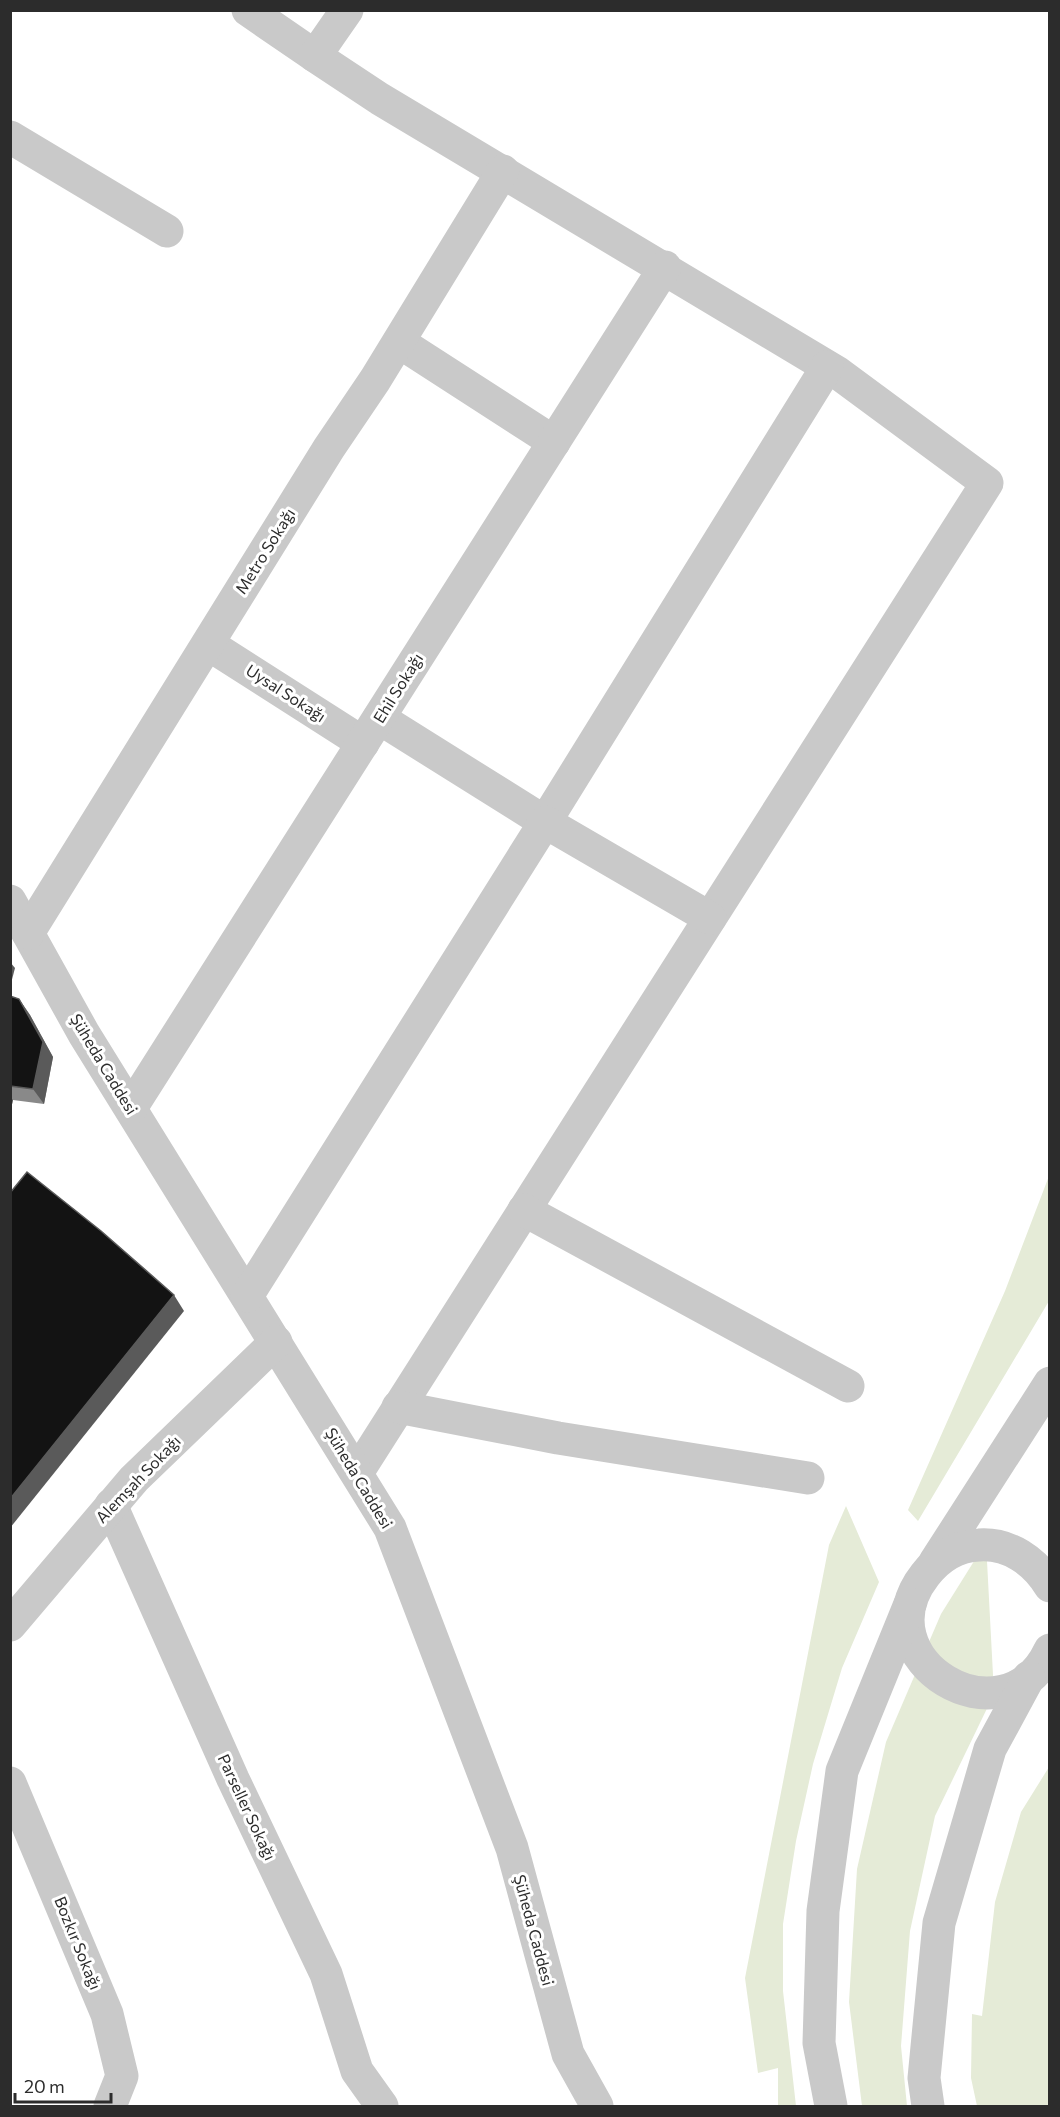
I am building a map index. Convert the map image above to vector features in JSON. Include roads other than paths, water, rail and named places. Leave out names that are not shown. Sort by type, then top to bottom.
[{"type":"street","points":[[248,10],[380,99],[665,267],[827,367],[987,483],[357,1473]]},
{"type":"street","points":[[315,56],[347,10]]},
{"type":"street","points":[[10,137],[167,231]]},
{"type":"street","name":"Metro Sokağı","points":[[28,933],[399,342],[503,171]]},
{"type":"street","name":"Ehil Sokağı","points":[[131,1108],[665,267]]},
{"type":"street","points":[[399,342],[554,442]]},
{"type":"street","points":[[247,1296],[827,367]]},
{"type":"street","name":"Uysal Sokağı","points":[[208,644],[545,822],[710,918]]},
{"type":"street","name":"Şüheda Caddesi","points":[[10,901],[84,1034],[390,1528],[507,1837],[568,2054],[597,2106]]},
{"type":"street","points":[[524,1210],[848,1386]]},
{"type":"street","name":"Alemşah Sokağı","points":[[10,1625],[135,1479],[276,1342]]},
{"type":"street","points":[[831,2106],[819,2032],[823,1911],[842,1771],[920,1581],[935,1562],[1050,1383]]},
{"type":"street","points":[[398,1407],[558,1438],[808,1478]]},
{"type":"street","name":"Parseller Sokağı","points":[[111,1505],[233,1779],[326,1974],[357,2071],[382,2106]]},
{"type":"street","points":[[935,1562],[955,1550],[979,1545],[1002,1547],[1024,1557],[1041,1572],[1050,1586]]},
{"type":"street","points":[[910,1604],[910,1629],[918,1653],[933,1674],[955,1688],[980,1693],[1006,1690],[1043,1661]]},
{"type":"street","points":[[928,2106],[924,2078],[939,1923],[990,1749],[1043,1661]]},
{"type":"street","name":"Bozkır Sokağı","points":[[10,1783],[107,2014],[122,2076],[110,2106]]}]
